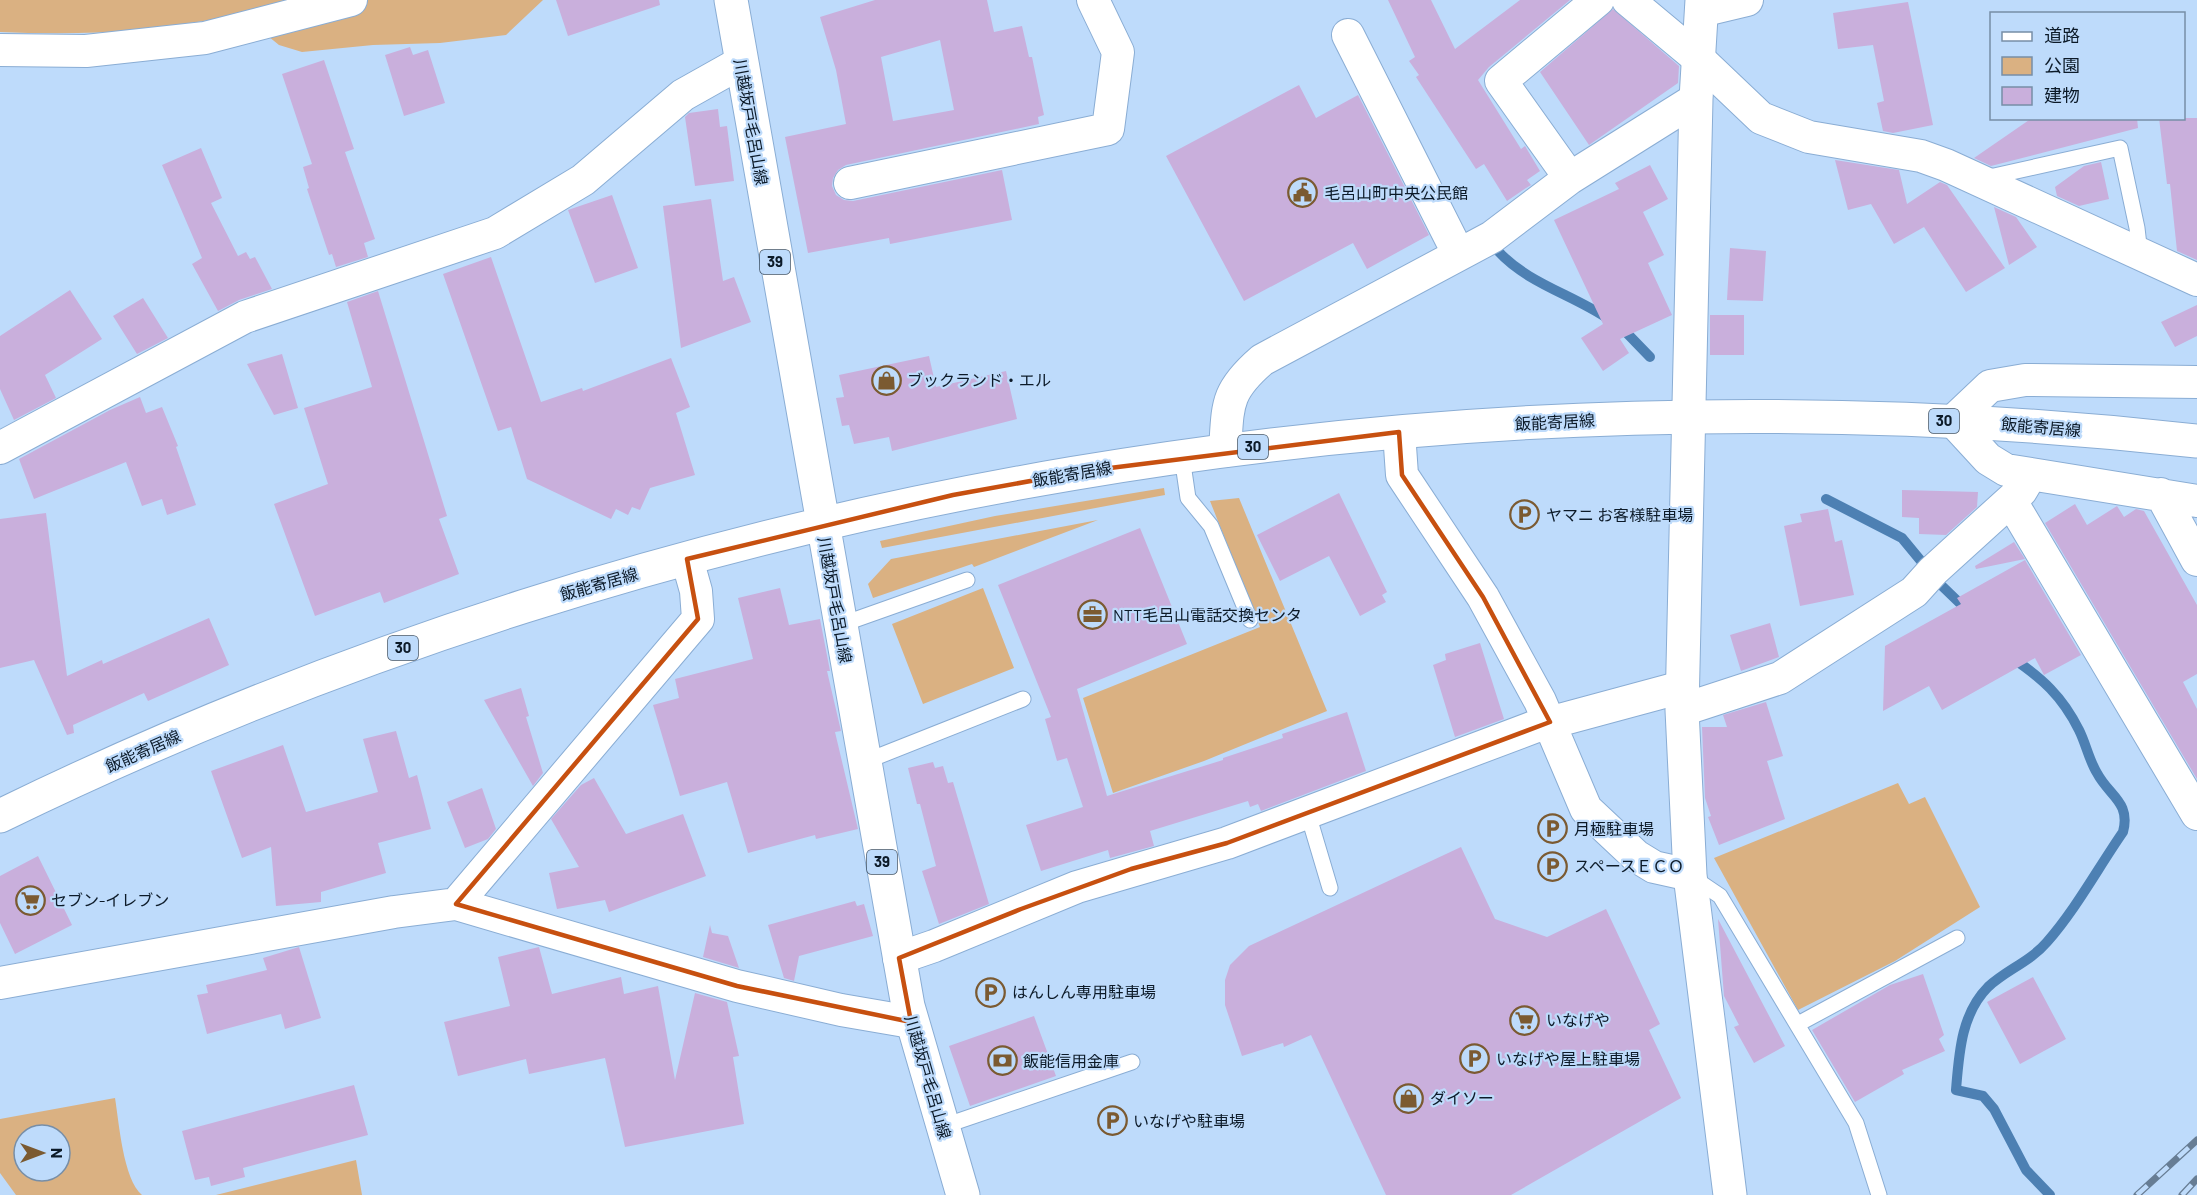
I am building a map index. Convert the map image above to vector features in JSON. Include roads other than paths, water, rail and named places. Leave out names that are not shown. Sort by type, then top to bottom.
[{"type":"main road","name":"川越坂戸毛呂山線","points":[[731,0],[740,63],[911,1022],[963,1195]]},
{"type":"main road","points":[[1702,5],[1696,99],[1682,698],[1690,875],[1730,1195]]},
{"type":"main road","name":"飯能寄居線","points":[[0,816],[204,724],[345,669],[562,594],[687,559],[953,495],[1182,456],[1399,432],[1690,416],[1953,421],[2197,441]]},
{"type":"street","points":[[0,50],[86,51],[205,38],[351,0]]},
{"type":"street","points":[[850,183],[1108,129],[1118,52],[1094,0]]},
{"type":"street","points":[[1570,178],[1501,81],[1598,0]]},
{"type":"street","points":[[1628,0],[1700,60],[1761,118],[1809,137],[1921,156],[1979,180],[2197,280]]},
{"type":"street","points":[[1702,5],[1747,0]]},
{"type":"street","points":[[1348,35],[1458,254]]},
{"type":"street","points":[[3,439],[244,317],[495,233],[582,180],[683,95],[740,63]]},
{"type":"street","points":[[1225,451],[1228,402],[1242,377],[1255,366],[1282,347],[1492,237],[1570,178],[1696,99]]},
{"type":"street","points":[[2197,382],[2025,380],[1990,386],[1953,421],[1988,459],[2006,470],[2030,476],[2113,485],[2197,501]]},
{"type":"street","points":[[1399,432],[1402,474],[1483,597],[1550,722],[1586,809],[1636,856],[1654,867],[1690,875]]},
{"type":"street","points":[[899,958],[934,946],[1077,886],[1227,843],[1550,722],[1780,678],[1914,592],[1972,534],[2011,501],[2030,476]]},
{"type":"street","points":[[2161,494],[2197,560]]},
{"type":"street","points":[[2011,501],[2197,814]]},
{"type":"street","points":[[456,904],[698,619],[696,591],[687,559]]},
{"type":"street","points":[[0,983],[394,912],[456,904],[737,986],[842,1011],[911,1022]]},
{"type":"lane","points":[[1979,180],[2120,148],[2137,228],[2139,254]]},
{"type":"lane","points":[[1182,456],[1188,498],[1211,526],[1250,620]]},
{"type":"lane","points":[[840,625],[967,580]]},
{"type":"lane","points":[[864,762],[1023,699]]},
{"type":"lane","points":[[1308,814],[1330,888]]},
{"type":"lane","points":[[1690,875],[1720,896],[1798,1024],[1856,1123],[1879,1195]]},
{"type":"lane","points":[[1798,1024],[1957,938]]},
{"type":"lane","points":[[941,1127],[1132,1062]]},
{"type":"waterway","points":[[1498,251],[1522,272],[1607,318]]},
{"type":"waterway","points":[[1620,326],[1650,357]]},
{"type":"waterway","points":[[1826,499],[1902,538],[1921,561]]},
{"type":"waterway","points":[[1942,586],[1970,613]]},
{"type":"waterway","points":[[2011,657],[2042,680],[2066,707],[2079,730],[2097,773],[2118,800],[2125,822],[2123,832],[2058,929],[2033,955],[1988,987],[1972,1009],[1963,1035],[1956,1090],[1983,1096],[1994,1109],[2026,1170],[2050,1195]]},
{"type":"railway","points":[[2137,1195],[2197,1140]]},
{"type":"railway","points":[[2182,1195],[2197,1179]]},
{"type":"place","name":"毛呂山町中央公民館","points":[[1303,193]]},
{"type":"place","name":"ブックランド・エル","points":[[886,380]]},
{"type":"place","name":"ヤマニ お客様駐車場","points":[[1525,515]]},
{"type":"place","name":"NTT毛呂山電話交換センタ","points":[[1092,615]]},
{"type":"place","name":"月極駐車場","points":[[1553,829]]},
{"type":"place","name":"スペースＥＣＯ","points":[[1553,866]]},
{"type":"place","name":"セブン-イレブン","points":[[30,900]]},
{"type":"place","name":"はんしん専用駐車場","points":[[991,992]]},
{"type":"place","name":"いなげや","points":[[1525,1020]]},
{"type":"place","name":"いなげや屋上駐車場","points":[[1475,1059]]},
{"type":"place","name":"飯能信用金庫","points":[[1002,1061]]},
{"type":"place","name":"ダイソー","points":[[1409,1098]]},
{"type":"place","name":"いなげや駐車場","points":[[1112,1121]]}]
